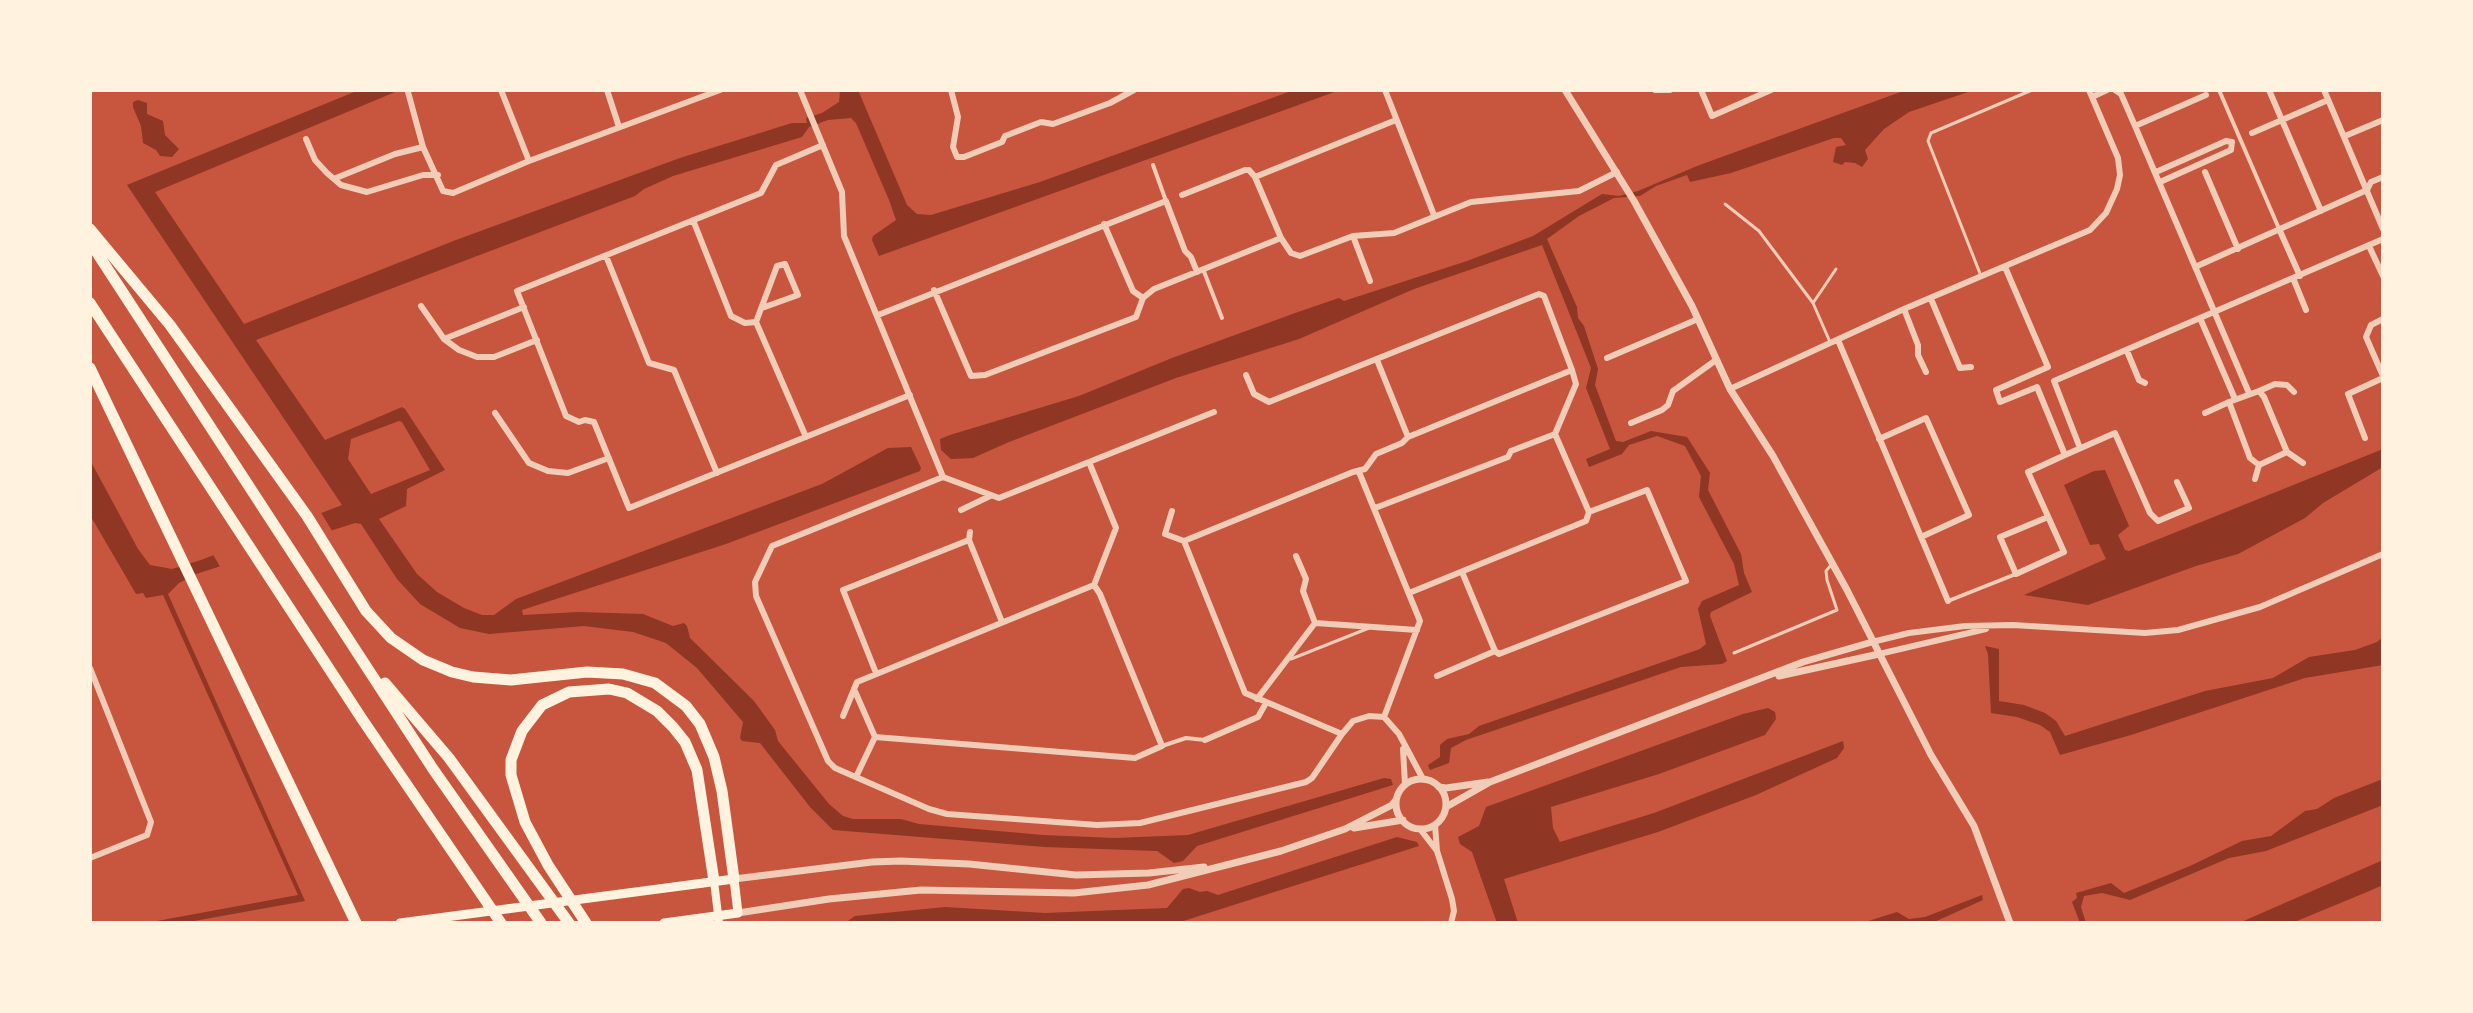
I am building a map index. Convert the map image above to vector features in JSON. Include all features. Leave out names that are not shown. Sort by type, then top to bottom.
[{"type":"highway","points":[[90,229],[170,325],[307,516],[366,611],[406,650],[438,667],[492,680],[587,672],[623,674],[655,683],[671,693],[694,715],[711,747],[722,791],[734,879]]},
{"type":"highway","points":[[90,242],[433,769],[541,923]]},
{"type":"highway","points":[[90,303],[501,923]]},
{"type":"highway","points":[[90,368],[356,923]]},
{"type":"highway","points":[[358,653],[449,758],[569,923]]},
{"type":"highway","points":[[586,923],[548,865],[525,822],[511,775],[516,744],[542,705],[569,692],[609,689],[627,693],[657,711],[685,742],[701,786],[714,881]]},
{"type":"main road","points":[[400,923],[734,879],[739,918],[664,923]]},
{"type":"main road","points":[[714,881],[719,920]]},
{"type":"street","points":[[501,90],[529,161]]},
{"type":"street","points":[[607,90],[619,127]]},
{"type":"street","points":[[408,92],[423,147],[443,191],[453,193],[529,161],[720,90]]},
{"type":"street","points":[[800,90],[842,192],[844,236],[943,477]]},
{"type":"street","points":[[951,90],[958,117],[953,147],[957,157],[1002,142],[1005,136],[1041,122],[1053,124],[1110,103],[1134,90]]},
{"type":"street","points":[[1385,90],[1434,215]]},
{"type":"street","points":[[1565,90],[1629,191],[1698,319],[1730,389],[1773,456],[1936,764],[1974,826],[2010,923]]},
{"type":"street","points":[[1655,90],[1670,90]]},
{"type":"street","points":[[1701,90],[1712,116],[1771,90]]},
{"type":"street","points":[[1730,389],[1904,309],[2090,230],[2106,213],[2117,189],[2118,158],[2090,93],[2107,90]]},
{"type":"street","points":[[2115,90],[2121,94],[2156,172],[2249,393]]},
{"type":"street","points":[[2219,90],[2280,231],[2306,310]]},
{"type":"street","points":[[2269,90],[2321,211]]},
{"type":"street","points":[[2326,91],[2383,229]]},
{"type":"street","points":[[2135,126],[2206,95]]},
{"type":"street","points":[[2252,133],[2328,100]]},
{"type":"street","points":[[1255,177],[1396,120]]},
{"type":"street","points":[[2345,136],[2383,120]]},
{"type":"street","points":[[306,139],[315,160],[341,185],[367,192],[423,175],[438,175]]},
{"type":"street","points":[[2156,172],[2226,141],[2232,142],[2231,150],[2160,182]]},
{"type":"street","points":[[823,145],[776,165],[761,193],[517,291],[566,416],[579,422],[594,422],[629,508],[910,395]]},
{"type":"street","points":[[336,178],[395,154],[423,147]]},
{"type":"street","points":[[1153,165],[1185,251],[1200,270],[1222,318]]},
{"type":"street","points":[[1182,195],[1249,170],[1255,177],[1281,238],[1291,253],[1300,256],[1353,236],[1394,233],[1434,215],[1486,198],[1579,191],[1617,172]]},
{"type":"street","points":[[2205,172],[2238,249]]},
{"type":"street","points":[[2195,267],[2367,190],[2371,182],[2383,177]]},
{"type":"street","points":[[878,315],[934,290],[964,282],[1166,201]]},
{"type":"street","points":[[693,220],[731,316],[745,323],[756,322]]},
{"type":"street","points":[[1104,224],[1133,291],[1143,298]]},
{"type":"street","points":[[1353,236],[1370,281]]},
{"type":"street","points":[[934,290],[971,376],[985,375],[1136,317],[1143,298],[1154,289],[1281,238]]},
{"type":"street","points":[[2054,381],[2383,239]]},
{"type":"street","points":[[2369,246],[2383,276]]},
{"type":"street","points":[[606,256],[649,363],[674,370],[717,473]]},
{"type":"street","points":[[762,308],[798,295],[785,264],[777,266],[756,322],[806,437]]},
{"type":"street","points":[[2005,267],[2080,448]]},
{"type":"street","points":[[1246,375],[1254,394],[1269,402],[1539,294],[1544,296],[1576,384],[1555,434],[1511,451],[1508,457],[1375,508]]},
{"type":"street","points":[[1931,299],[1960,368],[1971,367]]},
{"type":"street","points":[[421,306],[444,339],[459,350],[477,357],[494,357],[537,340]]},
{"type":"street","points":[[444,339],[524,307]]},
{"type":"street","points":[[1904,309],[1926,372]]},
{"type":"street","points":[[2200,318],[2232,400],[2250,458],[2259,465]]},
{"type":"street","points":[[1607,358],[1698,319]]},
{"type":"street","points":[[2365,438],[2348,394],[2383,377],[2366,337],[2371,325],[2383,319]]},
{"type":"street","points":[[1838,340],[1948,601],[2064,552],[2028,472],[2115,433],[2150,513],[2158,521],[2189,508],[2177,482]]},
{"type":"street","points":[[2127,351],[2139,380],[2145,383]]},
{"type":"street","points":[[1377,360],[1408,437]]},
{"type":"street","points":[[1631,423],[1662,410],[1668,405],[1673,391],[1716,360]]},
{"type":"street","points":[[2048,367],[1996,390],[2000,402],[2037,387],[2065,455]]},
{"type":"street","points":[[1172,511],[1165,534],[1184,541],[1359,472],[1376,454],[1402,443],[1408,437],[1572,370]]},
{"type":"street","points":[[2205,413],[2275,384],[2287,385],[2294,392]]},
{"type":"street","points":[[2259,391],[2287,452],[2303,463]]},
{"type":"street","points":[[1214,412],[999,498],[943,477],[772,546],[755,582],[756,596],[828,761],[835,768],[947,814],[1097,825],[1140,823],[1306,782],[1353,721],[1369,716],[1384,717],[1402,741],[1423,779],[1446,788],[1490,782]]},
{"type":"street","points":[[495,413],[529,463],[548,471],[568,473],[609,458]]},
{"type":"street","points":[[1879,439],[1926,418],[1969,515],[1921,537]]},
{"type":"street","points":[[1409,593],[1586,521],[1589,512],[1555,434]]},
{"type":"street","points":[[2255,479],[2259,465],[2287,452]]},
{"type":"street","points":[[843,716],[857,682],[1094,585],[1116,528],[1089,462]]},
{"type":"street","points":[[1359,472],[1420,621],[1384,717]]},
{"type":"street","points":[[1462,572],[1495,651],[1499,654],[1686,581],[1647,490],[1589,512]]},
{"type":"street","points":[[961,510],[990,496]]},
{"type":"street","points":[[2016,574],[2000,537],[2048,517]]},
{"type":"street","points":[[876,673],[843,590],[970,536],[1002,622]]},
{"type":"street","points":[[1184,541],[1245,693],[1342,734]]},
{"type":"street","points":[[1451,923],[1454,911],[1437,851],[1435,825],[1446,807],[1490,782],[1803,662],[1872,642],[1938,629],[2013,625],[2145,633],[2197,626],[2284,597],[2383,554]]},
{"type":"street","points":[[1296,556],[1306,579],[1303,591],[1315,623]]},
{"type":"street","points":[[1094,585],[1162,746]]},
{"type":"street","points":[[1257,699],[1315,623]]},
{"type":"street","points":[[1315,623],[1417,630]]},
{"type":"street","points":[[1760,680],[2013,625]]},
{"type":"street","points":[[1437,676],[1495,651]]},
{"type":"street","points":[[90,668],[151,822],[147,835],[90,858]]},
{"type":"street","points":[[854,689],[875,737],[856,777]]},
{"type":"street","points":[[875,737],[1135,758],[1186,738],[1205,740],[1258,717],[1266,703]]},
{"type":"street","points":[[739,918],[829,899],[921,890],[1074,893],[1110,890],[1160,883],[1281,851],[1345,829],[1392,805],[1405,784],[1402,741]]},
{"type":"street","points":[[1405,784],[1423,779]]},
{"type":"street","points":[[1439,787],[1445,795],[1446,807]]},
{"type":"street","points":[[1396,800],[1403,820],[1420,829],[1437,851]]},
{"type":"street","points":[[1345,829],[1403,820]]},
{"type":"street","points":[[1420,829],[1435,825]]},
{"type":"street","points":[[734,879],[886,861],[969,864],[1076,875],[1149,873],[1230,864]]},
{"type":"lane","points":[[1981,276],[1928,141],[1931,133],[2032,90]]},
{"type":"lane","points":[[1725,204],[1759,231],[1813,303],[1831,344]]},
{"type":"lane","points":[[1813,303],[1836,269]]},
{"type":"lane","points":[[1734,653],[1837,610],[1826,571],[1832,564]]},
{"type":"lane","points":[[1283,662],[1373,626]]},
{"type":"shaded area","points":[[359,90],[400,90],[155,192],[244,324],[456,240],[680,158],[792,123],[807,123],[806,118],[822,113],[839,102],[840,90],[858,90],[907,205],[917,214],[931,215],[1040,182],[1294,90],[1340,90],[879,256],[873,236],[896,220],[889,200],[856,123],[851,118],[828,120],[809,127],[802,137],[673,176],[635,196],[256,340],[325,440],[402,407],[405,409],[445,470],[407,489],[406,506],[379,519],[417,574],[437,592],[482,615],[494,615],[516,599],[822,484],[888,448],[911,447],[920,471],[726,544],[522,610],[523,615],[579,612],[643,614],[673,626],[684,623],[690,638],[754,701],[775,730],[778,741],[829,804],[843,816],[853,819],[901,819],[919,824],[1043,835],[1115,838],[1188,835],[1384,778],[1391,779],[1393,785],[1197,846],[1183,861],[1174,863],[1157,851],[1045,847],[833,830],[810,807],[760,743],[742,741],[743,722],[697,668],[666,643],[633,632],[584,626],[489,634],[460,628],[420,604],[397,579],[361,524],[355,523],[196,574],[179,583],[168,594],[305,901],[183,923],[146,923],[298,895],[163,595],[146,598],[143,593],[136,594],[90,515],[90,460],[138,549],[150,565],[172,569],[342,505],[127,185]],"holes":[[[402,422],[430,470],[371,494],[348,459],[351,439]]]},
{"type":"shaded area","points":[[1906,90],[1974,90],[1909,112],[1884,129],[1865,150],[1868,159],[1862,167],[1855,163],[1845,162],[1842,165],[1833,162],[1836,147],[1846,145],[1841,138],[1834,138],[1731,173],[1690,182],[1687,175],[1656,186],[1640,196],[1614,198],[1579,216],[1547,239],[1584,326],[1598,369],[1595,385],[1616,441],[1623,442],[1651,431],[1687,437],[1710,473],[1708,490],[1741,554],[1744,573],[1752,592],[1711,612],[1727,661],[1722,664],[1681,667],[1466,740],[1451,748],[1449,763],[1430,770],[1428,765],[1440,757],[1440,745],[1447,739],[1469,734],[1479,726],[1700,649],[1706,644],[1698,609],[1702,601],[1739,585],[1734,564],[1699,497],[1701,476],[1685,446],[1657,436],[1629,445],[1622,454],[1589,467],[1586,459],[1610,449],[1586,388],[1591,368],[1542,245],[1414,289],[1299,339],[1176,378],[973,458],[951,459],[941,450],[940,439],[950,435],[1079,396],[1172,358],[1339,298],[1344,301],[1467,261],[1533,236],[1602,194],[1619,196],[1638,191],[1697,166]]},
{"type":"shaded area","points":[[133,102],[147,103],[147,114],[163,121],[165,135],[179,149],[172,157],[160,156],[143,143],[141,126],[133,107]]},
{"type":"shaded area","points":[[2383,449],[2383,467],[2323,503],[2305,518],[2238,554],[2088,605],[2024,595],[2106,559],[2099,544],[2090,545],[2064,485],[2094,471],[2105,470],[2129,526],[2118,535],[2125,550],[2129,551]]},
{"type":"shaded area","points":[[2383,637],[2383,665],[2305,678],[2060,755],[2050,732],[2040,725],[1991,713],[1985,646],[1999,649],[1999,701],[2024,705],[2045,713],[2056,721],[2065,736],[2205,691],[2273,678],[2309,657],[2355,650]]},
{"type":"shaded area","points":[[1768,708],[1775,712],[1776,719],[1765,735],[1659,774],[1551,807],[1553,828],[1560,842],[1654,813],[1843,741],[1844,748],[1837,758],[1756,795],[1658,832],[1504,879],[1518,923],[1497,923],[1472,852],[1460,844],[1458,837],[1479,826],[1486,807],[1743,714]]},
{"type":"shaded area","points":[[2383,779],[2383,805],[2266,851],[2229,858],[2130,900],[2102,893],[2084,896],[2081,907],[2086,923],[2080,923],[2072,902],[2077,898],[2076,893],[2111,883],[2124,893],[2242,841],[2271,836],[2305,811],[2317,809],[2334,798]]},
{"type":"shaded area","points":[[1397,837],[1417,842],[1419,846],[1177,923],[845,923],[855,916],[945,907],[1045,913],[1167,908],[1183,889],[1218,895]]},
{"type":"shaded area","points":[[2383,860],[2383,885],[2367,892],[2292,923],[2239,923]]},
{"type":"shaded area","points":[[1982,895],[1983,900],[1932,923],[1862,923],[1897,912],[1909,919],[1925,917]]},
{"type":"pier","points":[[320,511],[334,534],[222,570],[212,553]]}]
